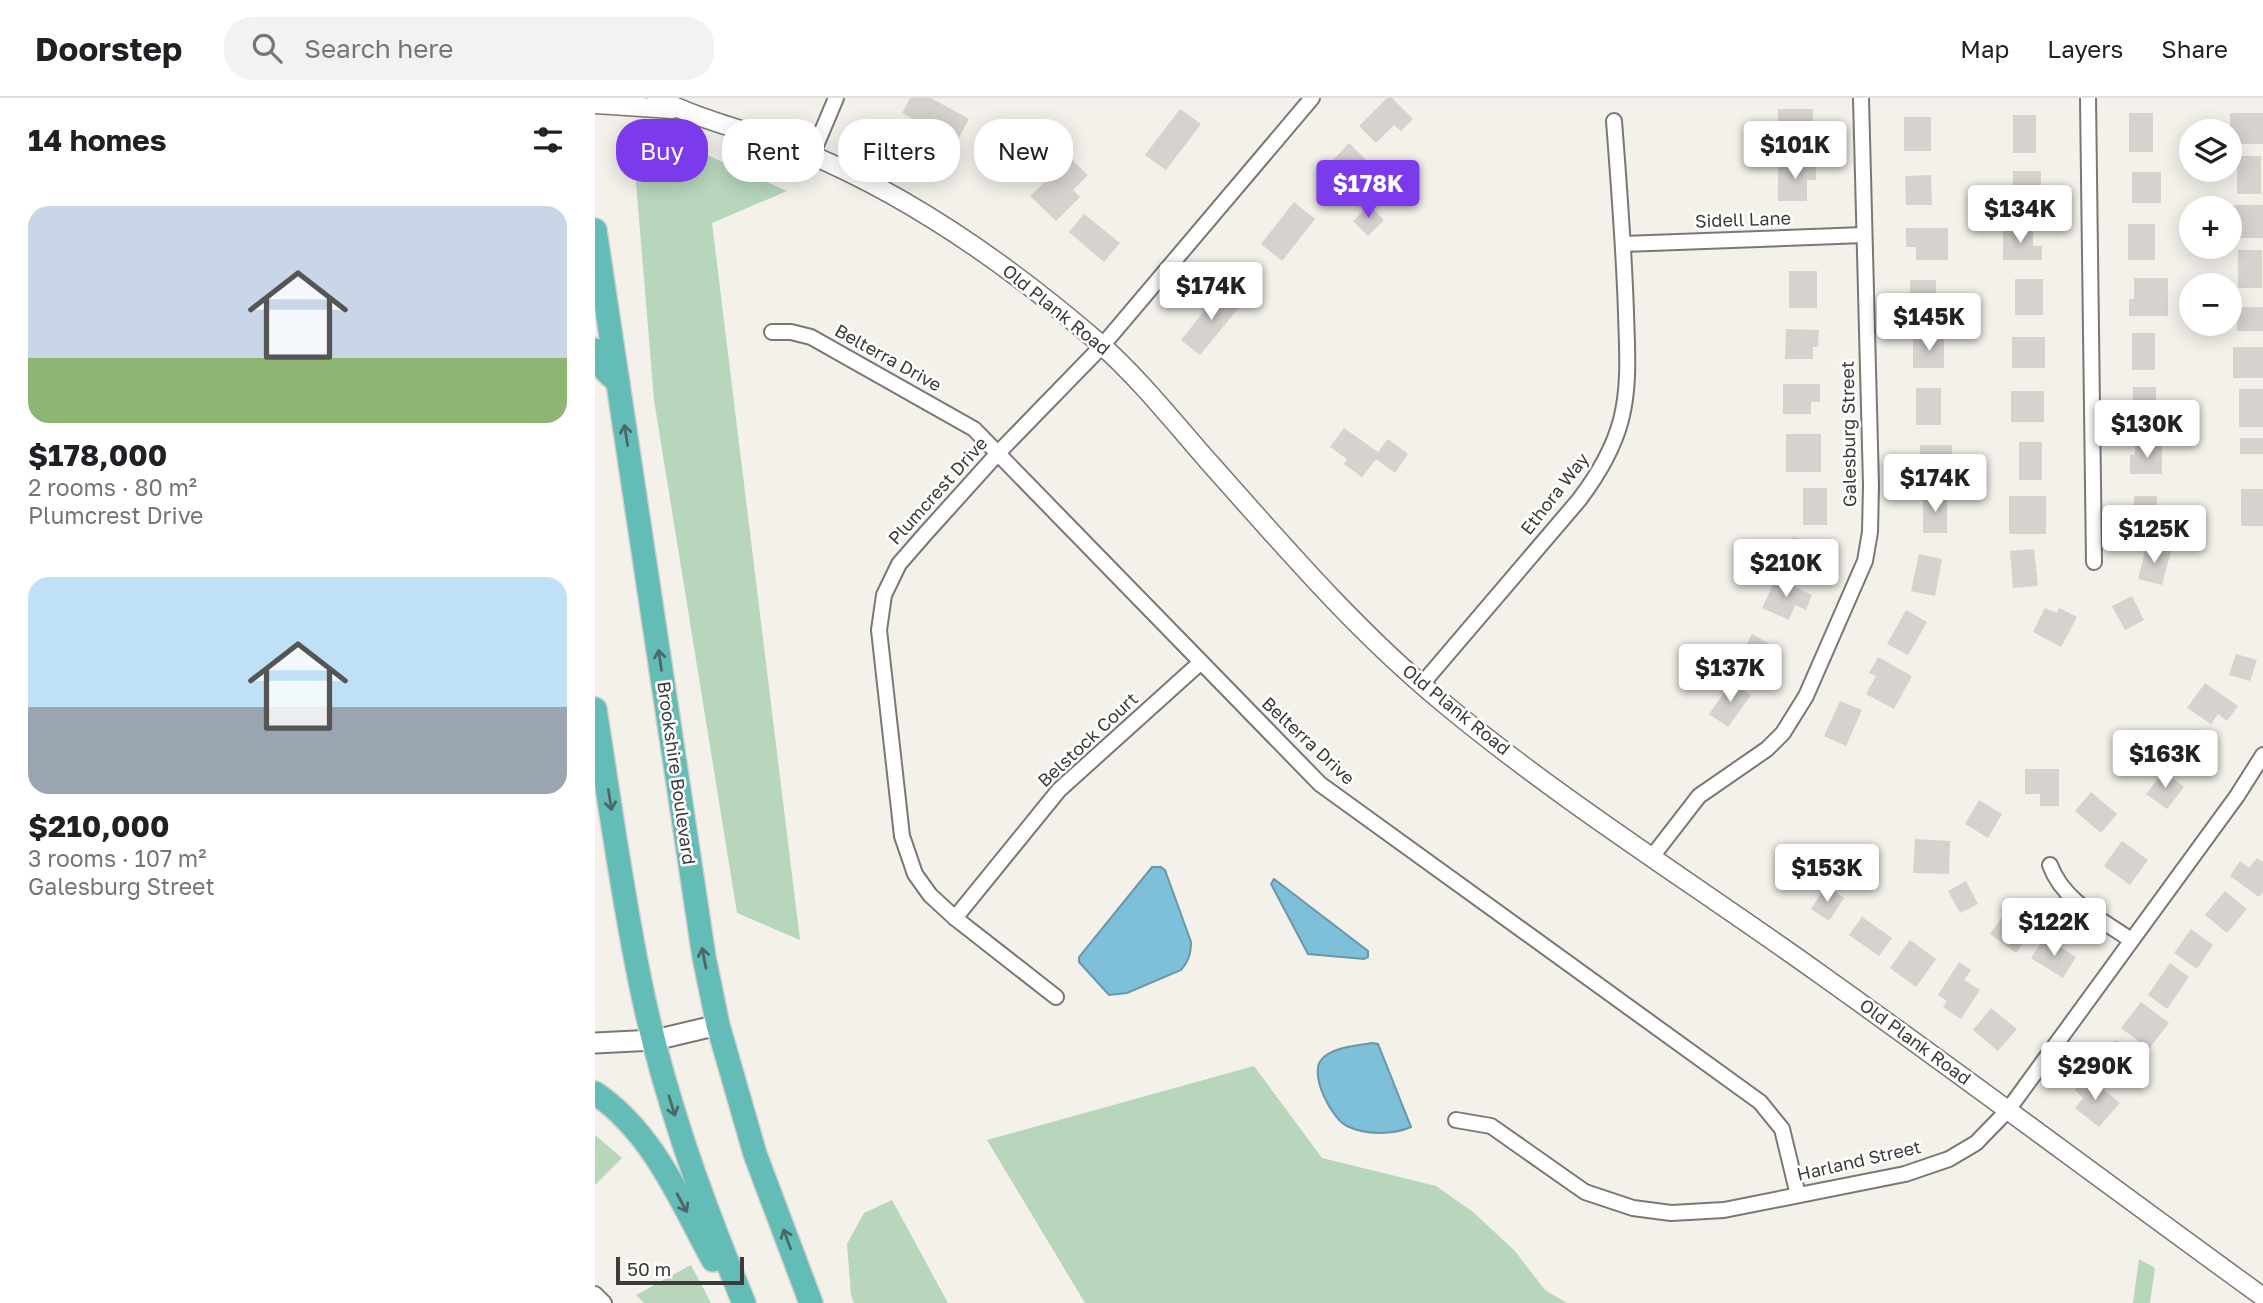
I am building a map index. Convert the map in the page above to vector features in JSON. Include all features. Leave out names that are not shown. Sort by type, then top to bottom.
[{"type":"highway","name":"Brookshire Boulevard","points":[[595,230],[686,853],[718,1025],[755,1154],[811,1303]]},
{"type":"highway","points":[[595,350],[596,358],[606,372],[618,382]]},
{"type":"highway","points":[[595,709],[639,977],[693,1172],[744,1303]]},
{"type":"highway","points":[[595,1093],[629,1123],[651,1149],[736,1303]]},
{"type":"main road","points":[[595,1044],[655,1040],[718,1025]]},
{"type":"street","name":"Old Plank Road","points":[[657,98],[678,109],[722,122]]},
{"type":"street","points":[[824,126],[836,98]]},
{"type":"street","name":"Plumcrest Drive","points":[[1056,997],[954,918],[930,895],[915,874],[902,836],[879,630],[884,595],[899,564],[999,452],[1103,346],[1312,98]]},
{"type":"street","name":"Galesburg Street","points":[[1651,858],[1699,796],[1756,757],[1783,733],[1811,686],[1865,561],[1870,532],[1871,485],[1861,98]]},
{"type":"street","points":[[2088,98],[2094,562]]},
{"type":"street","name":"Old Plank Road","points":[[595,104],[678,109]]},
{"type":"street","name":"Ethora Way","points":[[1422,684],[1579,500],[1609,453],[1621,419],[1627,381],[1623,244],[1614,121]]},
{"type":"street","name":"Old Plank Road","points":[[824,161],[948,228],[1026,284],[1103,346],[1346,612],[1422,684],[1540,779],[1818,972],[2263,1297]]},
{"type":"street","name":"Sidell Lane","points":[[1623,244],[1864,234]]},
{"type":"street","name":"Belterra Drive","points":[[772,332],[791,332],[811,337],[974,429],[1320,784],[1760,1102],[1782,1129],[1798,1195]]},
{"type":"street","name":"Belstock Court","points":[[954,918],[1059,790],[1201,662]]},
{"type":"street","name":"Harland Street","points":[[1456,1120],[1491,1126],[1585,1192],[1633,1208],[1671,1213],[1724,1210],[1905,1174],[1949,1159],[1976,1143],[2008,1110],[2237,796],[2263,755]]},
{"type":"street","points":[[2050,864],[2056,881],[2066,894],[2131,940]]},
{"type":"street","points":[[595,1294],[604,1303]]},
{"type":"green space","points":[[708,155],[722,162],[722,182],[767,182],[787,191],[712,223],[800,940],[737,913],[654,400],[636,182],[708,182]]},
{"type":"green space","points":[[1254,1066],[1322,1158],[1436,1186],[1473,1212],[1514,1250],[1545,1290],[1567,1303],[1085,1303],[987,1140]]},
{"type":"green space","points":[[595,1135],[622,1158],[595,1185]]},
{"type":"green space","points":[[892,1200],[948,1303],[854,1303],[847,1244],[864,1213]]},
{"type":"green space","points":[[2139,1259],[2155,1268],[2150,1303],[2133,1303]]},
{"type":"green space","points":[[691,1265],[711,1303],[644,1303],[636,1295]]},
{"type":"water","points":[[1152,867],[1165,870],[1191,942],[1189,957],[1181,970],[1127,993],[1109,995],[1079,962],[1079,957]]},
{"type":"water","points":[[1274,879],[1368,951],[1368,957],[1364,959],[1308,954],[1271,884]]},
{"type":"water","points":[[1378,1044],[1411,1127],[1379,1133],[1354,1129],[1341,1122],[1324,1096],[1318,1076],[1321,1060],[1337,1050]]},
{"type":"building","points":[[910,98],[931,98],[969,119],[960,136],[960,119],[913,119],[902,113]]},
{"type":"building","points":[[1387,98],[1392,98],[1413,119],[1401,131],[1394,125],[1376,143],[1359,126]]},
{"type":"building","points":[[1180,109],[1201,124],[1166,170],[1145,155]]},
{"type":"building","points":[[1778,109],[1813,109],[1813,146],[1778,146]]},
{"type":"building","points":[[2129,113],[2153,113],[2153,152],[2129,152]]},
{"type":"building","points":[[2230,113],[2263,113],[2263,144],[2242,144],[2242,119],[2230,119]]},
{"type":"building","points":[[2013,115],[2036,115],[2036,153],[2013,153]]},
{"type":"building","points":[[1904,117],[1931,117],[1931,151],[1904,151]]},
{"type":"building","points":[[1349,143],[1368,162],[1338,193],[1319,175]]},
{"type":"building","points":[[2242,156],[2261,156],[2261,194],[2237,194],[2237,182],[2242,182]]},
{"type":"building","points":[[1073,161],[1088,175],[1073,190],[1080,197],[1056,221],[1030,196],[1045,182],[1073,182]]},
{"type":"building","points":[[1778,163],[1816,163],[1816,180],[1807,180],[1807,201],[1778,201]]},
{"type":"building","points":[[2013,171],[2041,171],[2041,207],[2013,207]]},
{"type":"building","points":[[2132,172],[2161,172],[2161,203],[2132,203]]},
{"type":"building","points":[[1931,175],[1932,205],[1906,205],[1905,176]]},
{"type":"building","points":[[1294,202],[1315,219],[1282,261],[1261,244]]},
{"type":"building","points":[[1369,205],[1384,220],[1368,236],[1353,221]]},
{"type":"building","points":[[2242,205],[2263,205],[2263,238],[2242,238]]},
{"type":"building","points":[[1084,214],[1120,243],[1104,262],[1069,232]]},
{"type":"building","points":[[2128,224],[2155,224],[2155,260],[2128,260]]},
{"type":"building","points":[[1906,228],[1948,228],[1948,260],[1916,260],[1916,247],[1906,247]]},
{"type":"building","points":[[2003,228],[2033,228],[2033,246],[2042,246],[2042,260],[2003,260]]},
{"type":"building","points":[[2242,250],[2262,250],[2262,288],[2242,288],[2242,273],[2238,273],[2238,259],[2242,259]]},
{"type":"building","points":[[1789,271],[1817,271],[1817,308],[1789,308]]},
{"type":"building","points":[[2134,278],[2168,278],[2168,316],[2129,316],[2129,299],[2134,299]]},
{"type":"building","points":[[2015,279],[2043,279],[2043,315],[2015,315]]},
{"type":"building","points":[[1910,280],[1936,280],[1936,317],[1910,317]]},
{"type":"building","points":[[1222,289],[1241,305],[1200,355],[1181,340]]},
{"type":"building","points":[[2242,307],[2263,307],[2263,331],[2242,331]]},
{"type":"building","points":[[1786,329],[1819,330],[1818,347],[1813,347],[1813,359],[1785,359]]},
{"type":"building","points":[[2132,333],[2155,333],[2155,370],[2132,370]]},
{"type":"building","points":[[2012,337],[2045,337],[2045,368],[2012,368]]},
{"type":"building","points":[[1913,338],[1944,338],[1944,368],[1913,368]]},
{"type":"building","points":[[2233,347],[2263,347],[2263,378],[2233,378]]},
{"type":"building","points":[[1783,384],[1820,384],[1820,402],[1811,402],[1811,414],[1783,414]]},
{"type":"building","points":[[2133,387],[2156,387],[2156,425],[2133,425]]},
{"type":"building","points":[[1916,388],[1941,388],[1941,425],[1916,425]]},
{"type":"building","points":[[2239,389],[2263,389],[2263,427],[2239,427]]},
{"type":"building","points":[[2011,391],[2044,391],[2044,422],[2011,422]]},
{"type":"building","points":[[1344,428],[1378,452],[1388,439],[1408,454],[1395,473],[1376,459],[1362,477],[1344,464],[1347,459],[1330,447]]},
{"type":"building","points":[[1786,434],[1821,434],[1821,472],[1786,472]]},
{"type":"building","points":[[2240,438],[2263,438],[2263,454],[2240,454]]},
{"type":"building","points":[[2019,442],[2042,442],[2042,480],[2019,480]]},
{"type":"building","points":[[1920,445],[1952,445],[1952,479],[1920,479]]},
{"type":"building","points":[[2135,445],[2162,445],[2162,474],[2130,474],[2130,455],[2135,455]]},
{"type":"building","points":[[1803,488],[1827,488],[1827,525],[1803,525]]},
{"type":"building","points":[[2241,489],[2263,489],[2263,526],[2241,526]]},
{"type":"building","points":[[1923,495],[1947,495],[1947,533],[1923,533]]},
{"type":"building","points":[[2009,496],[2046,496],[2046,534],[2009,534]]},
{"type":"building","points":[[2134,496],[2157,496],[2157,533],[2134,533]]},
{"type":"building","points":[[1793,537],[1827,547],[1818,579],[1784,570]]},
{"type":"building","points":[[2147,544],[2171,551],[2162,585],[2138,579]]},
{"type":"building","points":[[2034,549],[2038,586],[2013,588],[2010,551]]},
{"type":"building","points":[[1919,554],[1942,559],[1935,596],[1911,591]]},
{"type":"building","points":[[1776,578],[1812,595],[1806,610],[1795,605],[1789,620],[1762,608]]},
{"type":"building","points":[[2132,596],[2144,620],[2125,630],[2112,606]]},
{"type":"building","points":[[2045,608],[2057,613],[2059,608],[2077,617],[2061,647],[2033,632]]},
{"type":"building","points":[[1906,610],[1927,622],[1908,655],[1887,644]]},
{"type":"building","points":[[1752,634],[1783,652],[1772,671],[1761,665],[1757,671],[1738,660]]},
{"type":"building","points":[[2236,654],[2257,660],[2250,681],[2229,675]]},
{"type":"building","points":[[1878,657],[1912,676],[1894,709],[1866,694],[1876,676],[1869,673]]},
{"type":"building","points":[[1732,682],[1751,695],[1728,727],[1709,714]]},
{"type":"building","points":[[2205,683],[2238,706],[2227,721],[2218,714],[2211,724],[2187,708]]},
{"type":"building","points":[[1840,701],[1862,710],[1846,746],[1824,736]]},
{"type":"building","points":[[2195,729],[2214,742],[2191,773],[2172,760]]},
{"type":"building","points":[[2025,769],[2059,769],[2059,806],[2040,806],[2040,794],[2025,794]]},
{"type":"building","points":[[2164,771],[2184,787],[2167,809],[2146,794]]},
{"type":"building","points":[[2091,792],[2117,814],[2101,833],[2075,811]]},
{"type":"building","points":[[1979,800],[2002,814],[1988,838],[1965,824]]},
{"type":"building","points":[[1915,839],[1950,841],[1949,874],[1913,873]]},
{"type":"building","points":[[2122,841],[2148,860],[2130,885],[2104,866]]},
{"type":"building","points":[[2257,858],[2263,862],[2263,892],[2259,897],[2230,876],[2240,861],[2249,868]]},
{"type":"building","points":[[1966,881],[1978,904],[1960,913],[1948,891]]},
{"type":"building","points":[[1826,886],[1844,898],[1829,921],[1811,909]]},
{"type":"building","points":[[2225,891],[2247,909],[2227,933],[2205,915]]},
{"type":"building","points":[[2010,906],[2036,925],[2016,953],[1990,934]]},
{"type":"building","points":[[1862,917],[1892,938],[1879,956],[1849,935]]},
{"type":"building","points":[[2191,929],[2213,945],[2197,969],[2174,953]]},
{"type":"building","points":[[2045,937],[2076,957],[2063,978],[2031,958]]},
{"type":"building","points":[[1910,940],[1936,959],[1916,987],[1890,968]]},
{"type":"building","points":[[1959,962],[1971,970],[1964,980],[1980,990],[1961,1019],[1943,1007],[1947,1001],[1938,995]]},
{"type":"building","points":[[2170,963],[2189,977],[2167,1009],[2148,995]]},
{"type":"building","points":[[2141,1002],[2169,1023],[2149,1049],[2121,1028]]},
{"type":"building","points":[[1991,1008],[2017,1029],[1998,1051],[1973,1030]]},
{"type":"building","points":[[2116,1040],[2135,1053],[2112,1086],[2093,1072]]},
{"type":"building","points":[[2087,1076],[2120,1103],[2099,1127],[2075,1108],[2083,1098],[2075,1090]]}]
